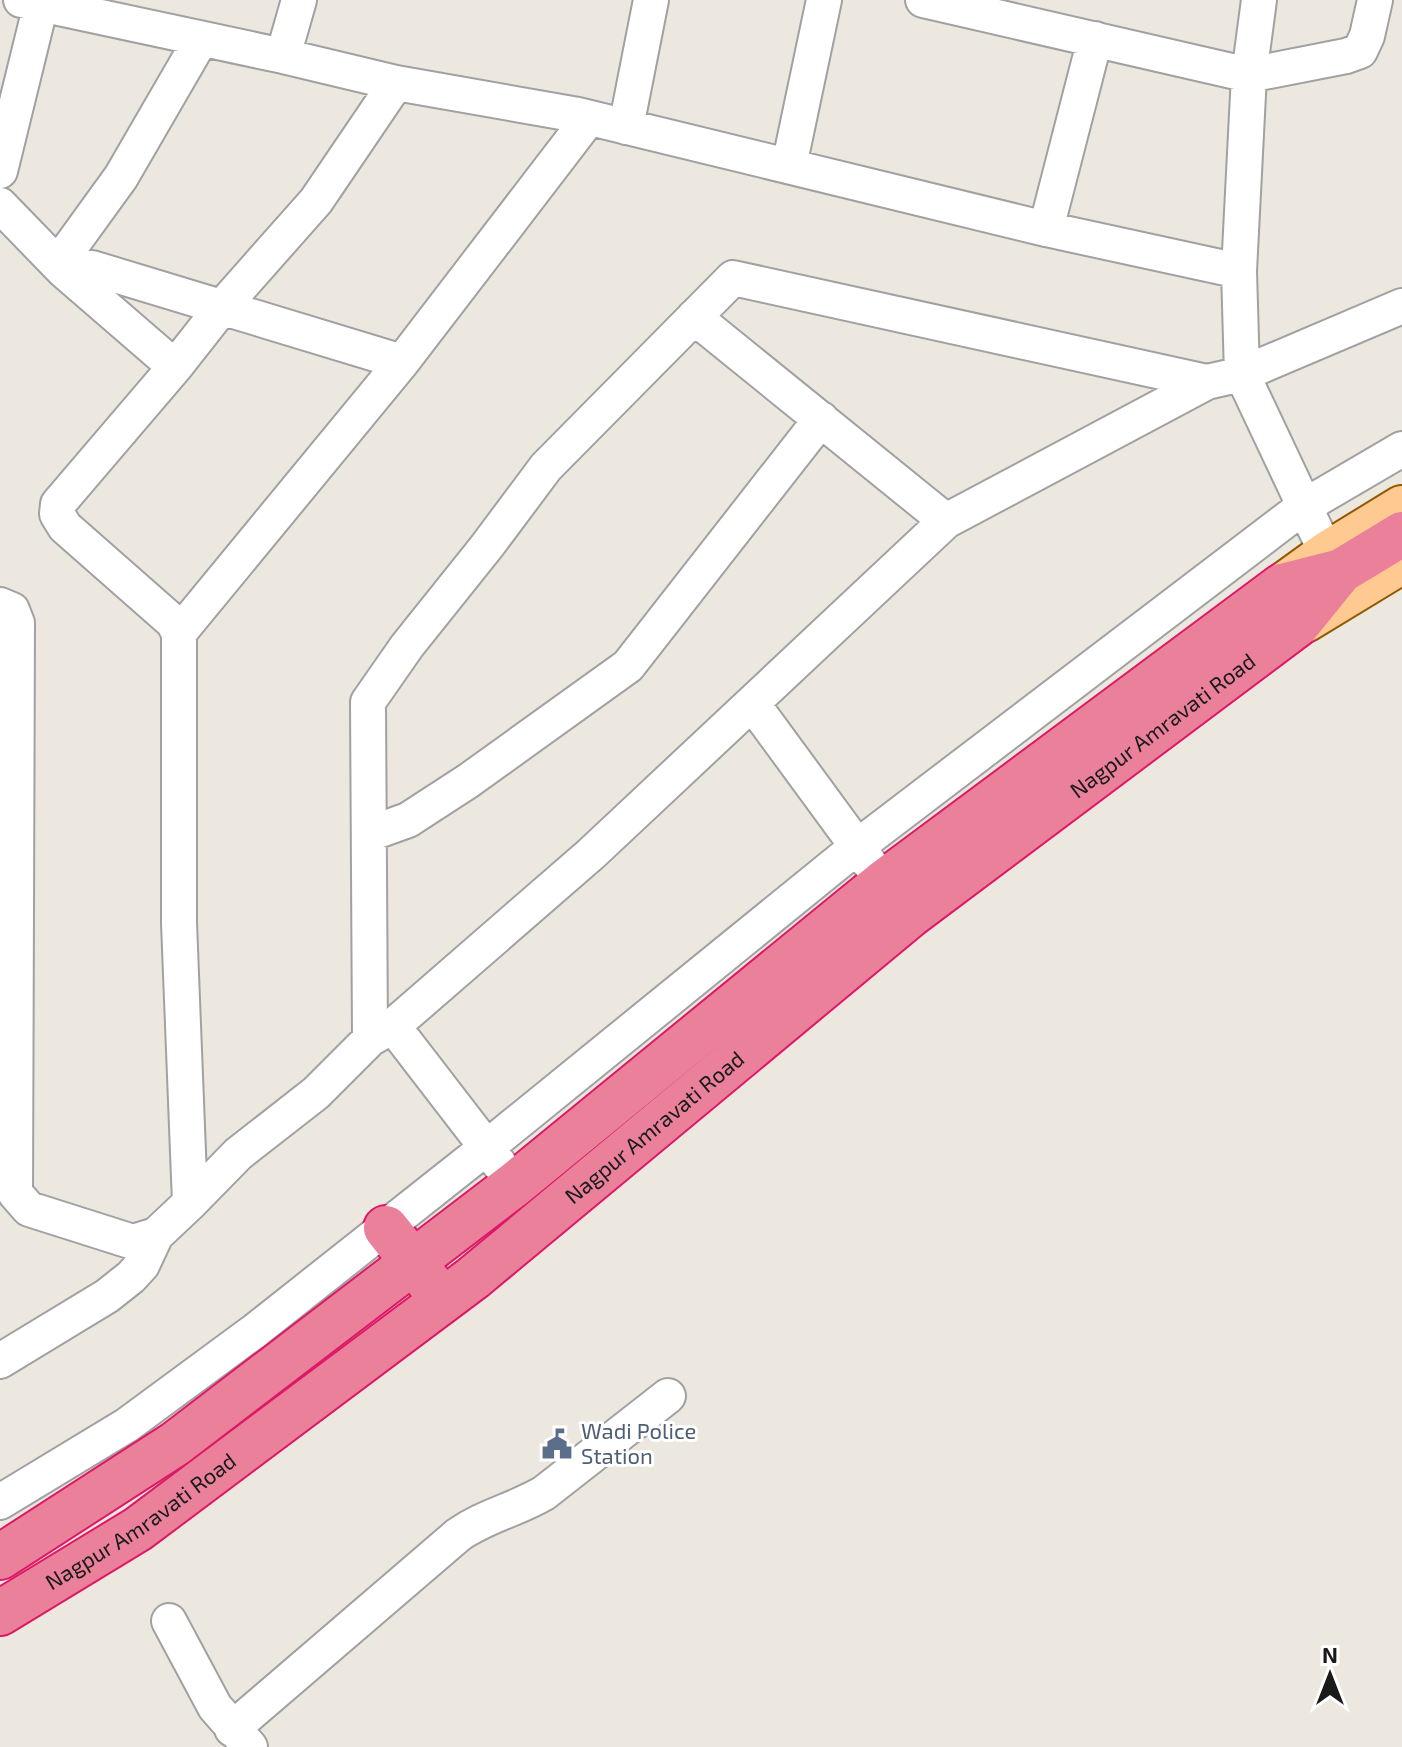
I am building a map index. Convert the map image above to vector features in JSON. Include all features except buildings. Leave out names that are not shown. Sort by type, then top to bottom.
[{"type":"highway","points":[[1334,562],[1402,534]]},
{"type":"highway","name":"Nagpur Amravati Road","points":[[0,1613],[138,1529],[486,1268],[910,915],[1290,605],[1334,562]]},
{"type":"highway","name":"Nagpur Amravati Road","points":[[0,1557],[175,1444],[515,1184],[883,883],[1290,605]]},
{"type":"highway","points":[[386,1228],[443,1300]]},
{"type":"main road","name":"Nagpur Amravati Road","points":[[1334,562],[1402,508]]},
{"type":"main road","name":"Nagpur Amravati Road","points":[[1290,605],[1402,561]]},
{"type":"street","points":[[283,56],[299,0]]},
{"type":"street","points":[[626,127],[651,0]]},
{"type":"street","points":[[789,166],[824,0]]},
{"type":"street","points":[[923,0],[1249,75],[1360,51],[1367,36],[1375,0]]},
{"type":"street","points":[[1259,0],[1249,75],[1239,271],[1242,374],[1303,507],[1334,562]]},
{"type":"street","points":[[0,171],[35,1],[396,83],[589,118],[1046,229],[1239,271]]},
{"type":"street","points":[[61,267],[121,177],[201,39]]},
{"type":"street","points":[[1046,229],[1095,39]]},
{"type":"street","points":[[190,1203],[179,923],[179,633],[173,622],[65,527],[57,514],[58,504],[223,306],[316,201],[396,83]]},
{"type":"street","points":[[179,633],[402,362],[589,118]]},
{"type":"street","points":[[0,205],[61,267],[175,367]]},
{"type":"street","points":[[61,267],[92,268],[402,362]]},
{"type":"street","points":[[515,1184],[382,1032],[369,834],[368,702],[407,646],[546,467],[733,278],[1207,382]]},
{"type":"street","points":[[0,1361],[107,1296],[131,1277],[142,1265],[156,1235],[238,1154],[316,1093],[382,1032],[591,854],[946,521],[1207,382],[1242,374],[1402,306]]},
{"type":"street","points":[[694,317],[946,521]]},
{"type":"street","points":[[369,834],[408,820],[468,781],[628,666],[821,419]]},
{"type":"street","points":[[0,1502],[127,1425],[245,1339],[858,846],[1303,507],[1402,449]]},
{"type":"street","points":[[0,605],[12,610],[17,623],[15,1193],[29,1209],[133,1242],[156,1235]]},
{"type":"street","points":[[752,703],[883,883]]},
{"type":"street","points":[[169,1621],[215,1707],[241,1738],[458,1535],[476,1522],[528,1503],[544,1493],[668,1396]]},
{"type":"place","name":"Wadi Police Station","points":[[557,1444]]}]
